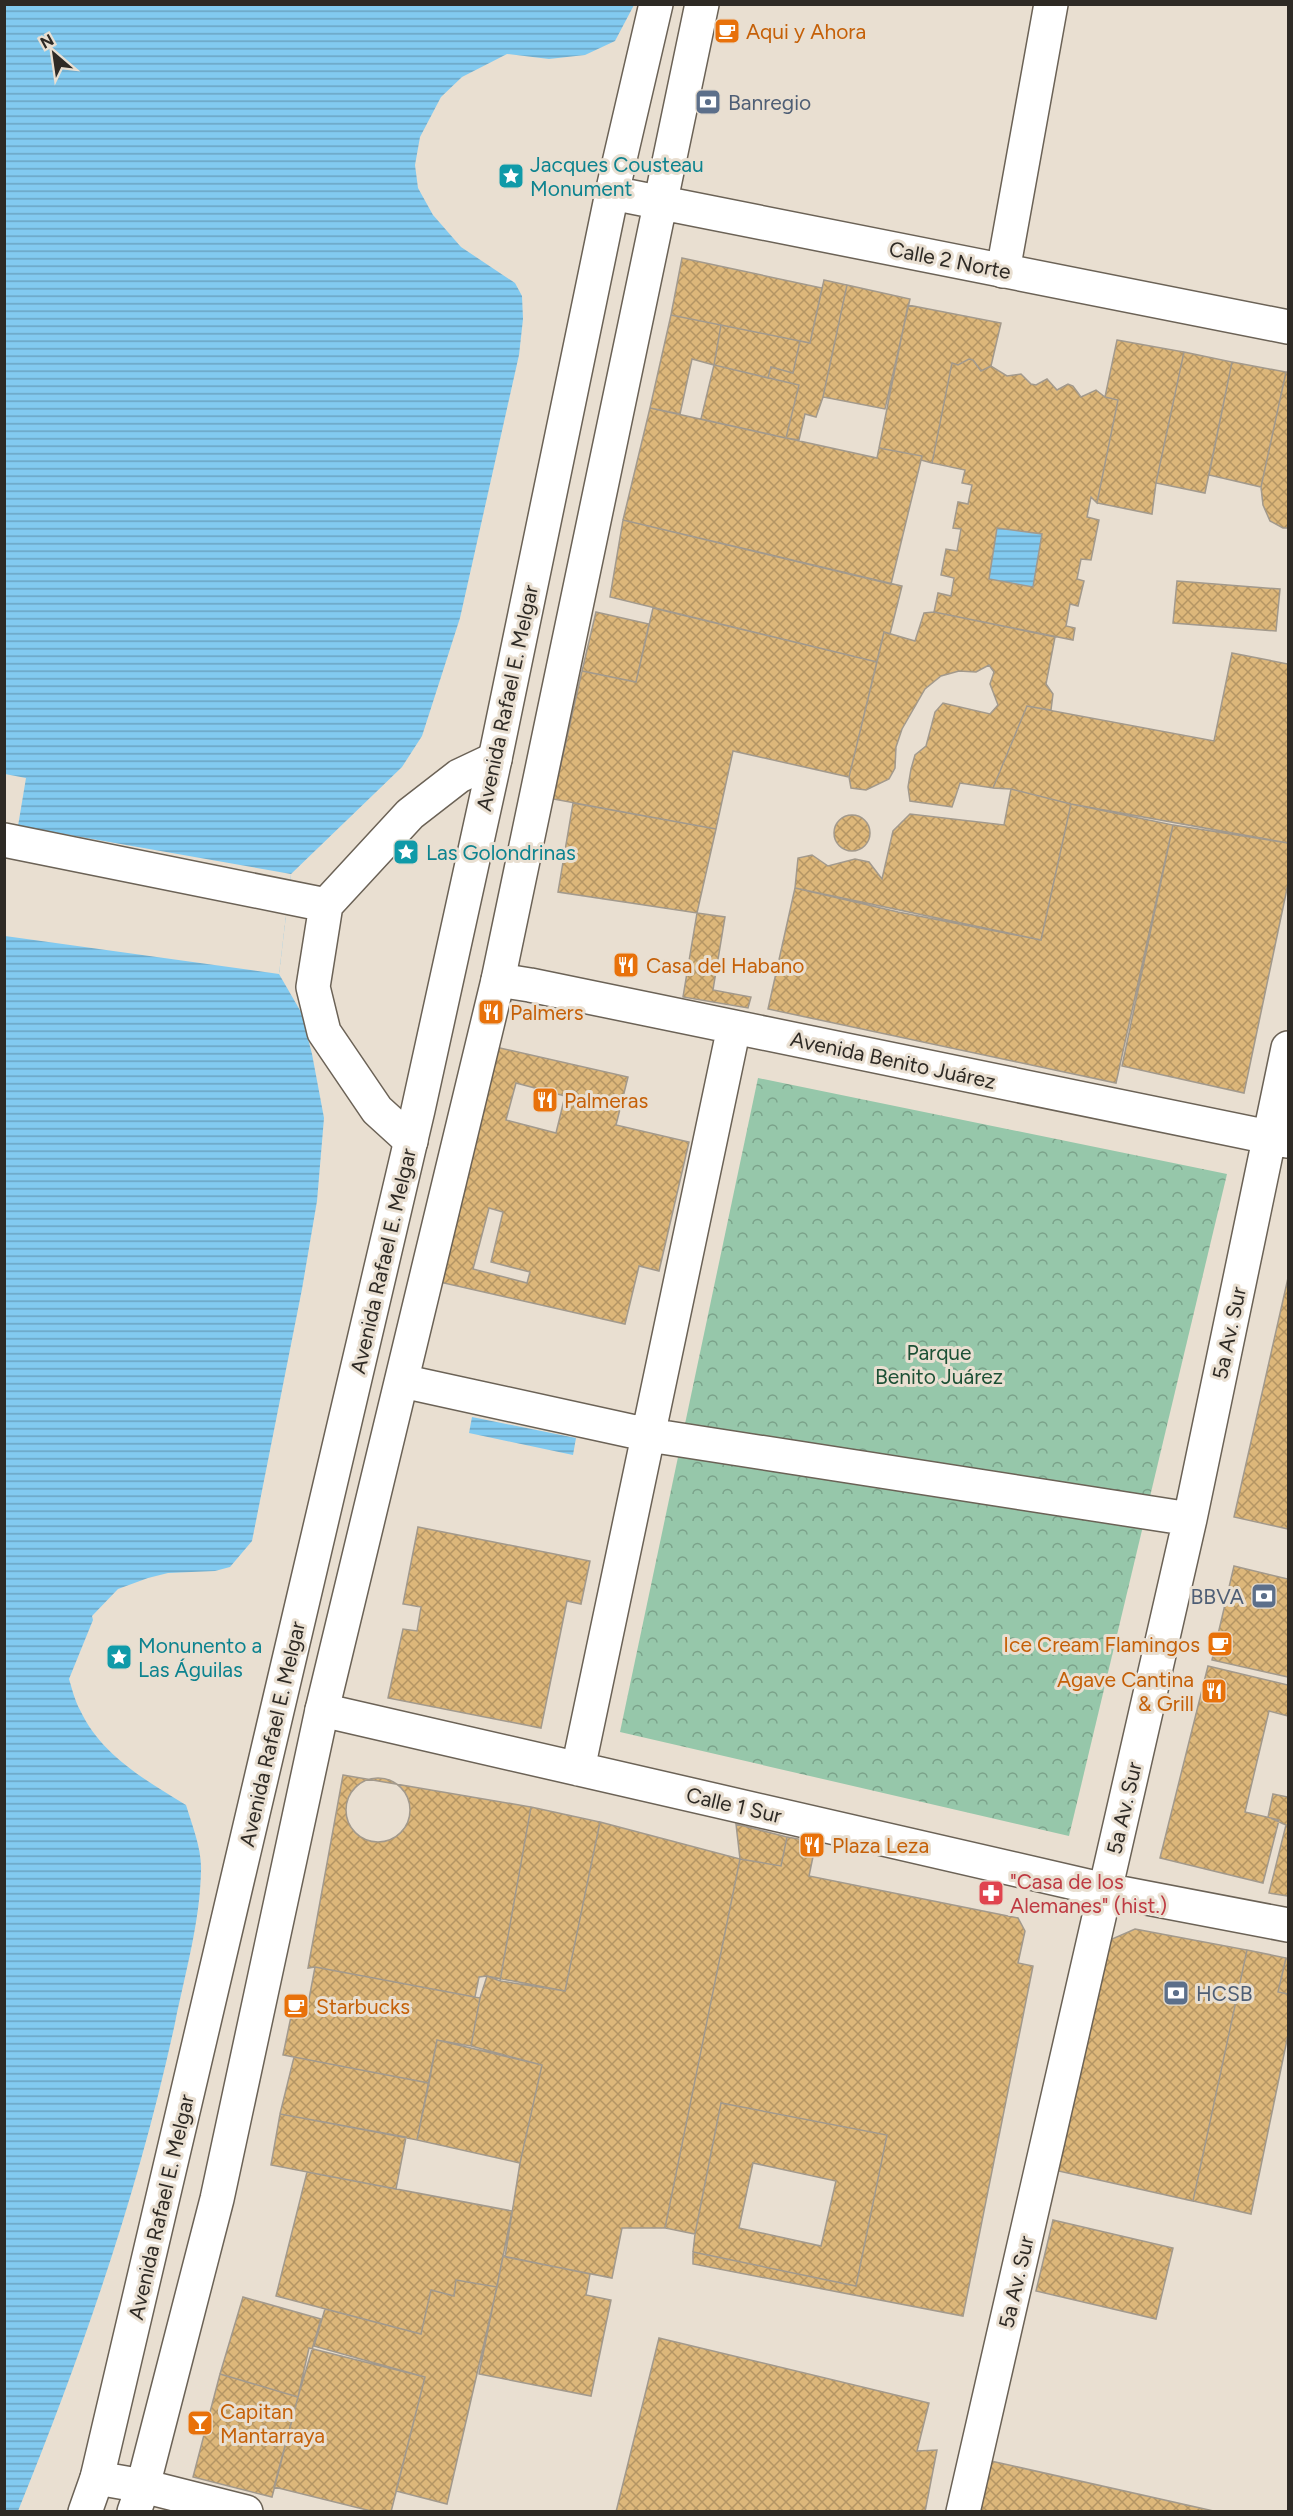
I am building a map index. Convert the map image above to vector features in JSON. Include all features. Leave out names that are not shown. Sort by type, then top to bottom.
[{"type":"main road","name":"Avenida Rafael E. Melgar","points":[[85,2511],[97,2478],[411,1141],[495,759],[612,193],[656,4]]},
{"type":"main road","name":"Avenida Rafael E. Melgar","points":[[138,2499],[217,2199],[322,1710],[498,980],[702,4]]},
{"type":"main road","points":[[1003,271],[1051,4]]},
{"type":"main road","name":"Calle 2 Norte","points":[[612,193],[1288,327]]},
{"type":"main road","points":[[411,1141],[377,1110],[324,1032],[313,987],[326,905],[410,814],[459,776],[495,759]]},
{"type":"main road","points":[[4,840],[326,905]]},
{"type":"main road","points":[[456,937],[506,944]]},
{"type":"main road","name":"Avenida Benito Juárez","points":[[498,980],[530,984],[1279,1139]]},
{"type":"main road","points":[[578,1769],[734,1027]]},
{"type":"main road","name":"5a Av. Sur","points":[[963,2511],[1279,1139],[1288,1048]]},
{"type":"main road","points":[[402,1381],[649,1435],[1190,1519]]},
{"type":"main road","name":"Calle 1 Sur","points":[[322,1710],[1105,1890],[1288,1925]]},
{"type":"main road","points":[[97,2478],[138,2499],[246,2511]]},
{"type":"green space","name":"Parque Benito Juárez","points":[[758,1078],[1227,1174],[1069,1836],[620,1732]]},
{"type":"water","points":[[5,5],[634,5],[615,41],[585,55],[549,59],[507,54],[462,77],[441,97],[420,137],[415,165],[418,188],[433,215],[461,247],[515,283],[522,296],[523,319],[519,355],[460,618],[422,736],[402,767],[291,874],[279,974],[301,1012],[312,1054],[324,1118],[317,1201],[252,1541],[230,1567],[215,1571],[168,1573],[118,1589],[92,1616],[93,1620],[69,1679],[78,1706],[89,1726],[112,1753],[140,1776],[186,1805],[200,1854],[200,1890],[191,1948],[161,2085],[107,2271],[42,2452],[18,2511],[5,2512]]},
{"type":"water","points":[[997,528],[1042,534],[1033,587],[989,579]]},
{"type":"water","points":[[472,1417],[576,1438],[573,1455],[469,1433]]},
{"type":"pier","points":[[5,774],[26,778],[18,826],[291,874],[279,974],[5,936]]},
{"type":"building","points":[[682,258],[822,288],[810,343],[671,315]]},
{"type":"building","points":[[824,280],[847,285],[823,397],[816,417],[805,414],[799,440],[786,438],[799,385],[768,378],[771,367],[793,373],[800,341],[810,343]]},
{"type":"building","points":[[847,285],[910,299],[885,409],[823,397]]},
{"type":"building","points":[[908,305],[1001,323],[991,366],[981,371],[973,360],[969,359],[958,365],[952,363],[932,463],[921,460],[922,456],[879,448]]},
{"type":"building","points":[[671,315],[721,325],[714,365],[692,359],[680,414],[650,408]]},
{"type":"building","points":[[721,325],[800,341],[793,373],[771,367],[768,378],[714,365]]},
{"type":"building","points":[[1117,340],[1184,352],[1156,483],[1152,514],[1097,503],[1118,400],[1105,397]]},
{"type":"building","points":[[1184,352],[1232,362],[1205,493],[1156,483]]},
{"type":"building","points":[[969,359],[973,360],[981,371],[991,366],[1007,376],[1021,374],[1031,384],[1036,385],[1047,379],[1057,390],[1068,384],[1073,386],[1081,397],[1096,390],[1105,397],[1118,400],[1097,503],[1091,497],[1087,517],[1099,520],[1091,560],[1081,559],[1077,579],[1084,581],[1078,606],[1070,604],[1066,626],[1075,628],[1073,640],[934,612],[938,593],[951,596],[954,578],[941,575],[946,549],[957,551],[961,529],[953,528],[958,502],[968,504],[972,485],[962,483],[965,470],[932,463],[952,363],[958,365]],"holes":[[[997,528],[1042,534],[1033,587],[989,579]]]},
{"type":"building","points":[[1232,362],[1286,372],[1261,487],[1209,475]]},
{"type":"building","points":[[714,365],[799,385],[786,438],[701,419]]},
{"type":"building","points":[[1286,372],[1288,372],[1288,528],[1283,528],[1270,521],[1263,505],[1261,487]]},
{"type":"building","points":[[650,408],[877,458],[879,448],[922,456],[891,584],[623,520]]},
{"type":"building","points":[[623,520],[902,586],[890,634],[884,632],[877,662],[610,597]]},
{"type":"building","points":[[1177,581],[1280,589],[1276,631],[1173,623]]},
{"type":"building","points":[[653,608],[877,662],[849,777],[733,751],[716,829],[553,799],[582,671],[636,682]]},
{"type":"building","points":[[596,612],[649,624],[636,682],[582,671]]},
{"type":"building","points":[[934,612],[1055,637],[1046,684],[1053,694],[1051,710],[1027,706],[993,788],[960,783],[952,807],[910,801],[908,787],[911,769],[915,755],[926,746],[935,712],[943,703],[990,714],[998,705],[990,684],[994,672],[989,665],[976,672],[959,671],[941,676],[925,689],[902,729],[896,747],[895,768],[889,779],[866,790],[851,788],[849,777],[884,632],[915,641],[924,613]]},
{"type":"building","points":[[1232,653],[1288,664],[1288,843],[1071,804],[1011,789],[993,788],[1027,706],[1214,741]]},
{"type":"building","points":[[1011,789],[1071,804],[1041,940],[795,888],[798,858],[812,855],[828,866],[855,859],[869,862],[882,879],[893,831],[910,814],[1004,825]]},
{"type":"building","points":[[573,803],[716,829],[697,913],[558,892]]},
{"type":"building","points":[[1071,804],[1173,825],[1116,1083],[768,1009],[795,888],[898,912],[1041,940]]},
{"type":"building","points":[[852,815],[865,820],[870,833],[865,846],[852,851],[839,846],[834,833],[839,820]]},
{"type":"building","points":[[1173,825],[1288,843],[1288,884],[1244,1093],[1122,1066]]},
{"type":"building","points":[[697,913],[725,917],[713,990],[751,997],[748,1008],[683,997]]},
{"type":"building","points":[[491,1046],[628,1077],[616,1125],[689,1142],[659,1271],[639,1266],[625,1324],[435,1281]],"holes":[[[516,1083],[565,1096],[556,1133],[506,1120]],[[489,1208],[503,1212],[491,1262],[530,1272],[527,1283],[473,1269]]]},
{"type":"building","points":[[1288,1278],[1288,1529],[1234,1517]]},
{"type":"building","points":[[418,1527],[590,1561],[581,1604],[567,1601],[541,1728],[388,1698],[403,1629],[417,1631],[421,1607],[403,1604]]},
{"type":"building","points":[[1234,1566],[1288,1579],[1288,1677],[1212,1660]]},
{"type":"building","points":[[1208,1666],[1288,1685],[1288,1716],[1269,1711],[1245,1812],[1279,1820],[1263,1883],[1160,1858]]},
{"type":"building","points":[[343,1775],[531,1807],[500,1981],[487,1976],[479,1977],[475,1997],[315,1967],[308,1968]]},
{"type":"building","points":[[378,1778],[396,1784],[404,1792],[410,1810],[404,1828],[396,1836],[378,1842],[360,1836],[352,1828],[346,1810],[352,1792],[360,1784]]},
{"type":"building","points":[[1273,1794],[1288,1797],[1288,1896],[1269,1893],[1286,1825],[1268,1817]]},
{"type":"building","points":[[531,1807],[600,1822],[565,1991],[500,1981]]},
{"type":"building","points":[[600,1822],[740,1859],[665,2228],[622,2228],[612,2278],[505,2257],[520,2163],[542,2065],[471,2046],[480,1998],[487,1976],[565,1991]]},
{"type":"building","points":[[736,1824],[787,1837],[781,1866],[740,1859]]},
{"type":"building","points":[[787,1837],[816,1842],[809,1876],[1018,1918],[1025,1931],[1018,1963],[1033,1966],[963,2316],[693,2264],[693,2252],[856,2286],[887,2135],[721,2103],[695,2234],[665,2228],[740,1859],[781,1866]]},
{"type":"building","points":[[1135,1929],[1247,1950],[1193,2201],[1054,2170],[1103,1952],[1112,1939]]},
{"type":"building","points":[[1247,1950],[1286,1958],[1278,1992],[1288,1994],[1288,2035],[1251,2214],[1193,2201]]},
{"type":"building","points":[[1286,1958],[1288,1959],[1288,1994],[1278,1992]]},
{"type":"building","points":[[315,1967],[480,1998],[471,2046],[437,2040],[429,2083],[283,2055],[293,2007],[307,2010]]},
{"type":"building","points":[[437,2040],[542,2065],[520,2163],[417,2140]]},
{"type":"building","points":[[294,2057],[429,2083],[417,2140],[280,2114]]},
{"type":"building","points":[[721,2103],[887,2135],[856,2286],[693,2252]],"holes":[[[753,2163],[836,2181],[821,2246],[739,2228]]]},
{"type":"building","points":[[280,2114],[406,2137],[396,2189],[271,2165]]},
{"type":"building","points":[[307,2172],[512,2211],[497,2287],[456,2280],[454,2296],[431,2290],[421,2334],[276,2296]]},
{"type":"building","points":[[1053,2220],[1173,2248],[1156,2319],[1036,2291]]},
{"type":"building","points":[[503,2256],[590,2274],[586,2295],[611,2300],[591,2396],[479,2374]]},
{"type":"building","points":[[456,2280],[497,2287],[447,2504],[396,2491],[425,2377],[314,2346],[325,2309],[421,2334],[431,2290],[454,2296]]},
{"type":"building","points":[[243,2297],[321,2319],[298,2397],[220,2374]]},
{"type":"building","points":[[659,2338],[929,2403],[917,2451],[937,2450],[925,2512],[616,2512]]},
{"type":"building","points":[[309,2348],[425,2377],[391,2512],[375,2512],[274,2487]]},
{"type":"building","points":[[220,2374],[298,2397],[272,2497],[193,2477]]},
{"type":"building","points":[[991,2461],[1218,2512],[980,2512]]},
{"type":"place","name":"Aqui y Ahora","points":[[727,31]]},
{"type":"place","name":"Banregio","points":[[708,102]]},
{"type":"place","name":"Jacques Cousteau Monument","points":[[511,176]]},
{"type":"place","name":"Las Golondrinas","points":[[406,852]]},
{"type":"place","name":"Casa del Habano","points":[[626,965]]},
{"type":"place","name":"Palmers","points":[[491,1012]]},
{"type":"place","name":"Palmeras","points":[[545,1100]]},
{"type":"place","name":"BBVA","points":[[1264,1596]]},
{"type":"place","name":"Ice Cream Flamingos","points":[[1220,1644]]},
{"type":"place","name":"Monunento a Las Águilas","points":[[119,1657]]},
{"type":"place","name":"Agave Cantina & Grill","points":[[1214,1691]]},
{"type":"place","name":"Plaza Leza","points":[[812,1845]]},
{"type":"place","name":"\"Casa de los Alemanes\" (hist.)","points":[[991,1893]]},
{"type":"place","name":"HCSB","points":[[1176,1993]]},
{"type":"place","name":"Starbucks","points":[[296,2006]]},
{"type":"place","name":"Capitan Mantarraya","points":[[200,2423]]}]
